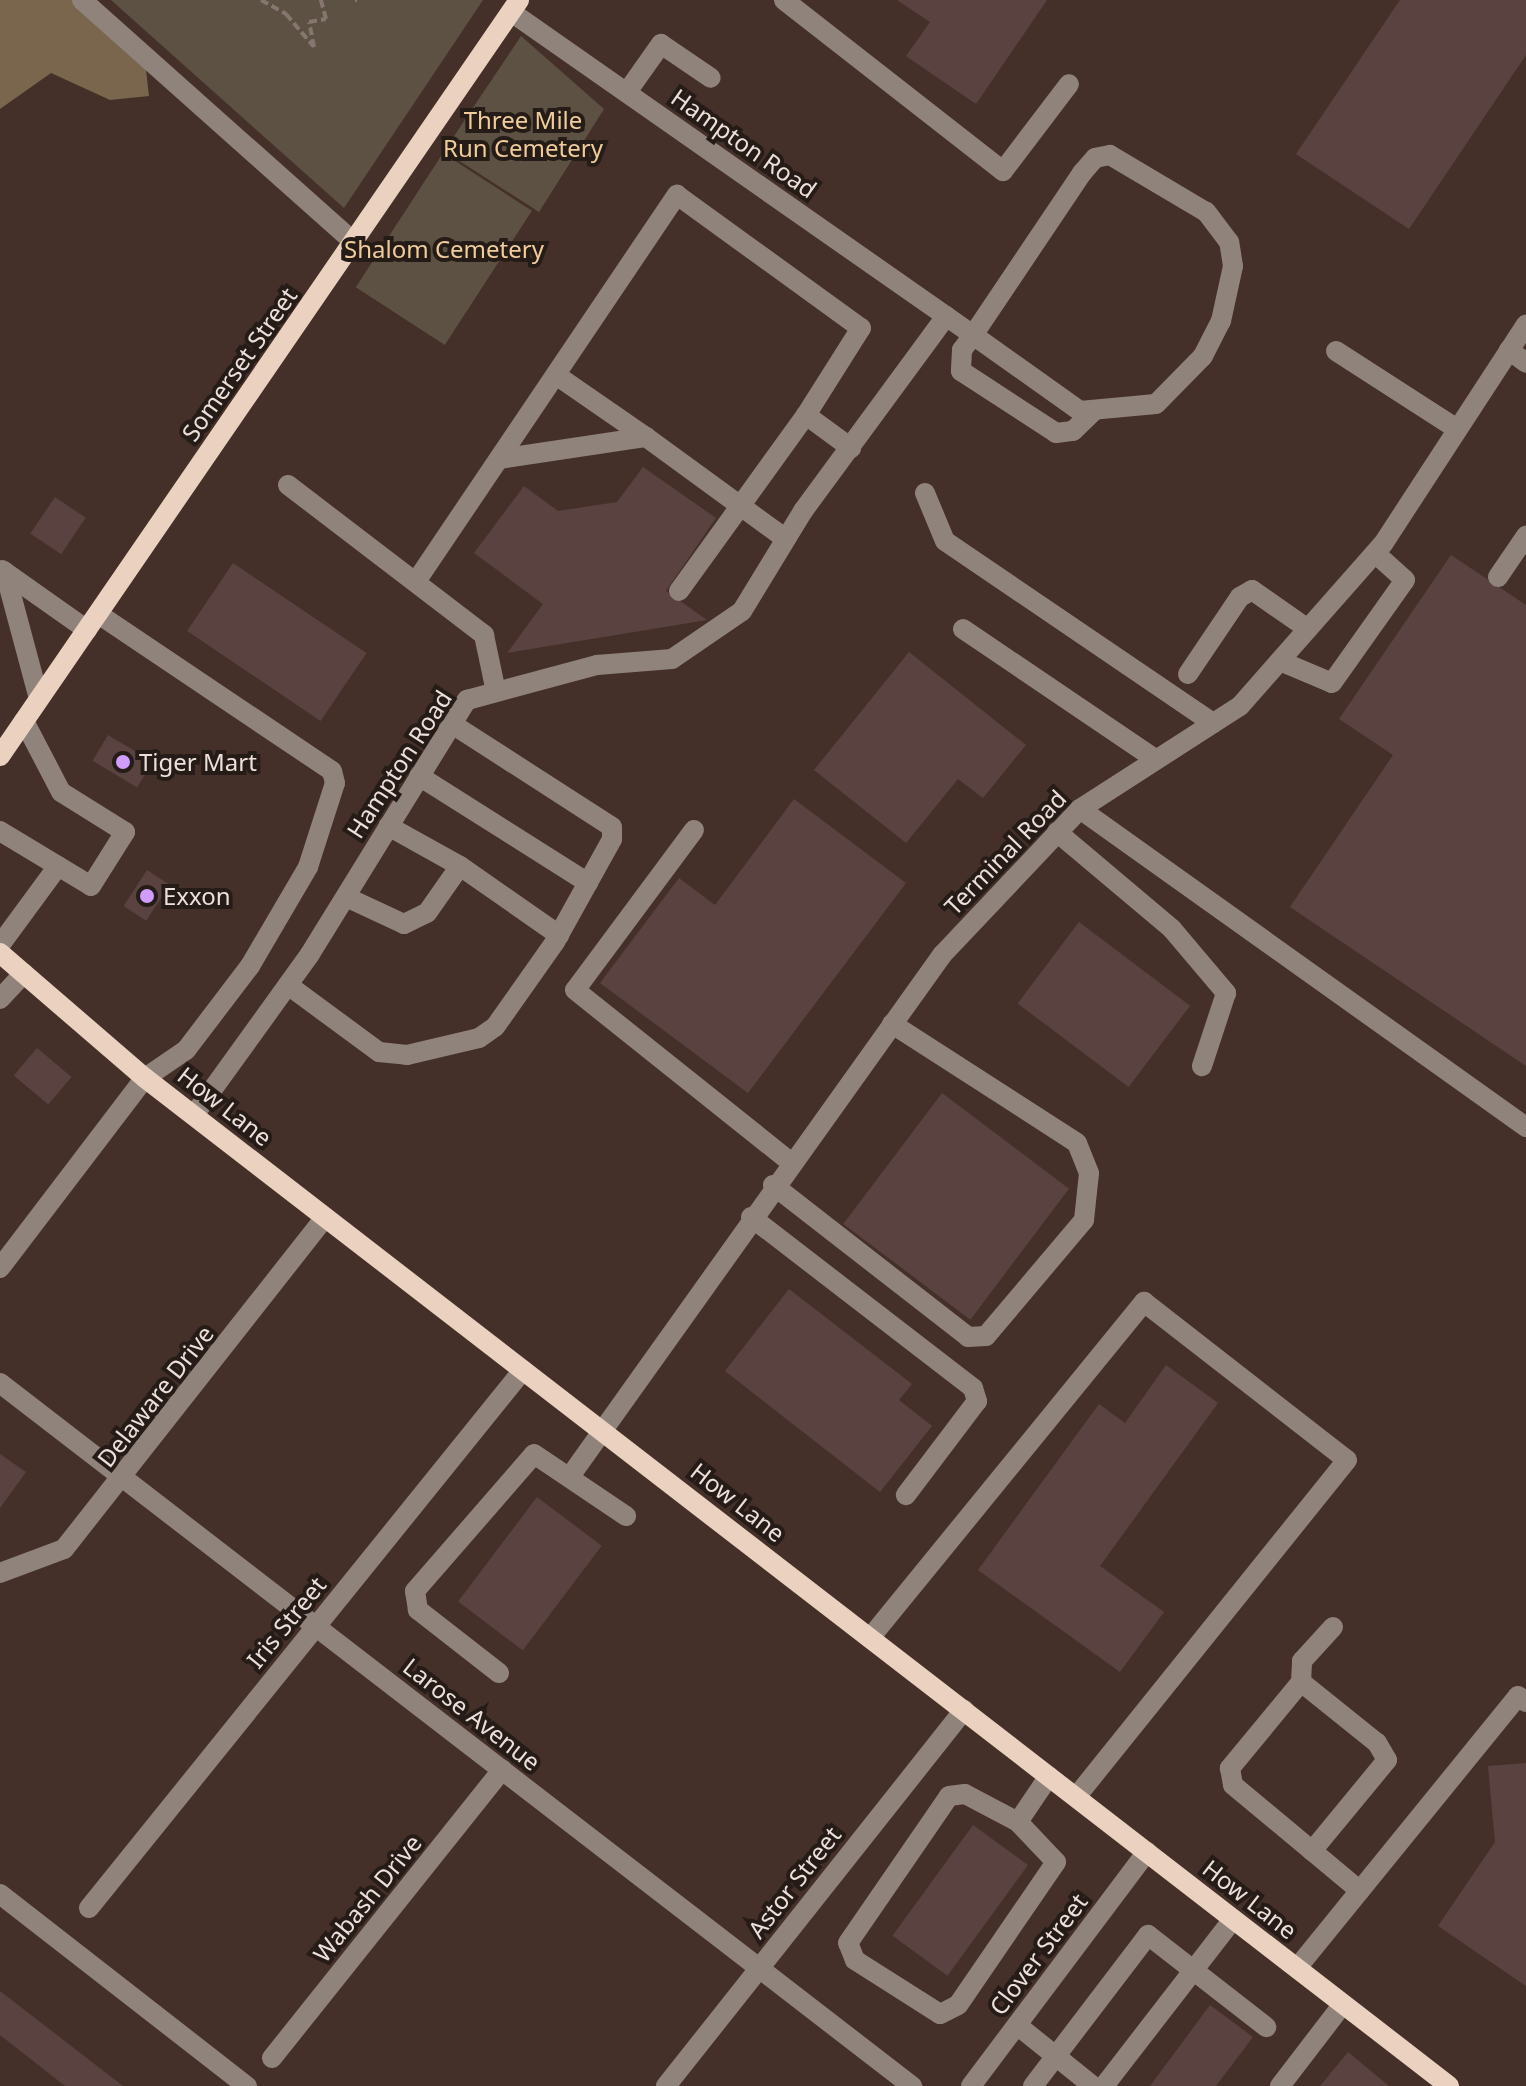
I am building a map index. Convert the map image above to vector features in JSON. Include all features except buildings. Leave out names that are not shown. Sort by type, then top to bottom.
[{"type":"main road","name":"Somerset Street","points":[[0,756],[515,6]]},
{"type":"main road","name":"How Lane","points":[[0,953],[145,1078],[1449,2086]]},
{"type":"street","points":[[82,0],[355,243]]},
{"type":"street","points":[[784,0],[1003,171],[1069,84]]},
{"type":"street","name":"Hampton Road","points":[[515,6],[627,92],[973,335],[1087,411]]},
{"type":"street","points":[[627,92],[661,44],[711,78]]},
{"type":"street","points":[[1110,155],[1206,212],[1229,242],[1233,266],[1221,321],[1203,356],[1165,400],[1143,409],[1087,411],[1073,431],[1056,433],[988,391],[958,363],[973,335],[1095,158],[1110,155]]},
{"type":"street","points":[[417,580],[677,195],[861,328],[806,415],[679,591]]},
{"type":"street","name":"Hampton Road","points":[[194,1115],[288,985],[346,897],[467,700],[597,665],[672,659],[742,611],[786,539],[946,316]]},
{"type":"street","name":"Terminal Road","points":[[571,1475],[604,1432],[789,1161],[942,955],[1080,809],[1240,706],[1375,553],[1457,429],[1518,357],[1526,325]]},
{"type":"street","points":[[1336,351],[1457,429]]},
{"type":"street","points":[[556,375],[786,539]]},
{"type":"street","points":[[806,415],[851,448]]},
{"type":"street","points":[[499,459],[646,437]]},
{"type":"street","points":[[288,485],[417,580],[484,635],[496,692]]},
{"type":"street","points":[[925,493],[945,541],[1213,723]]},
{"type":"street","points":[[1498,577],[1526,536]]},
{"type":"street","points":[[1280,661],[1332,683],[1405,580],[1375,553]]},
{"type":"street","points":[[0,1268],[145,1078],[186,1050],[250,966],[308,867],[335,783],[332,771],[93,622],[3,570]]},
{"type":"street","points":[[3,570],[39,699]]},
{"type":"street","points":[[1188,674],[1240,597],[1252,590],[1308,629]]},
{"type":"street","points":[[963,629],[1155,759]]},
{"type":"street","points":[[0,831],[91,886],[125,832],[61,792],[24,721]]},
{"type":"street","points":[[288,985],[379,1052],[407,1055],[479,1038],[495,1027],[559,935],[588,883],[612,827],[452,724]]},
{"type":"street","points":[[419,776],[588,883]]},
{"type":"street","points":[[1080,809],[1526,1127]]},
{"type":"street","points":[[388,826],[460,866],[559,935]]},
{"type":"street","points":[[694,830],[575,990],[789,1161]]},
{"type":"street","points":[[1057,832],[1172,929],[1226,993],[1202,1066]]},
{"type":"street","points":[[0,945],[58,866]]},
{"type":"street","points":[[346,897],[404,924],[427,913],[460,866]]},
{"type":"street","points":[[0,999],[24,973]]},
{"type":"street","points":[[773,1185],[968,1337],[986,1336],[1084,1220],[1089,1173],[1077,1143],[892,1024]]},
{"type":"street","name":"Delaware Drive","points":[[0,1573],[64,1549],[124,1479],[325,1217]]},
{"type":"street","points":[[751,1217],[973,1388],[977,1401],[906,1495]]},
{"type":"street","points":[[870,1638],[1144,1302],[1347,1460],[1076,1797]]},
{"type":"street","name":"Iris Street","points":[[89,1908],[523,1370]]},
{"type":"street","name":"Larose Avenue","points":[[0,1383],[912,2086]]},
{"type":"street","points":[[499,1673],[418,1610],[415,1591],[523,1459],[546,1456],[626,1516]]},
{"type":"street","points":[[1333,1627],[1302,1661],[1301,1682],[1230,1768],[1233,1785],[1360,1891]]},
{"type":"street","points":[[1301,1682],[1377,1743],[1387,1760],[1312,1851]]},
{"type":"street","points":[[1297,1968],[1518,1696],[1526,1702]]},
{"type":"street","name":"Astor Street","points":[[666,2086],[964,1710]]},
{"type":"street","name":"Wabash Drive","points":[[272,2058],[502,1770]]},
{"type":"street","points":[[1018,1822],[965,1794],[949,1796],[851,1935],[855,1960],[931,2013],[951,2011],[1055,1871],[1051,1854],[1021,1833],[1018,1822],[1049,1776]]},
{"type":"street","name":"Clover Street","points":[[971,2086],[1147,1852]]},
{"type":"street","points":[[0,1894],[247,2086]]},
{"type":"street","points":[[1104,2086],[1233,1919]]},
{"type":"street","points":[[1033,2086],[1148,1935],[1266,2027]]},
{"type":"street","points":[[1280,2086],[1343,2004]]},
{"type":"street","points":[[1017,2025],[1093,2086]]},
{"type":"path","points":[[261,0],[286,14],[314,47],[309,22],[326,19],[321,0]]},
{"type":"green space","points":[[111,0],[483,0],[344,208]]},
{"type":"green space","name":"Three Mile Run Cemetery","points":[[521,36],[604,109],[539,212],[444,151]]},
{"type":"green space","name":"Shalom Cemetery","points":[[443,153],[532,211],[445,345],[356,287]]},
{"type":"shaded area","points":[[0,0],[75,0],[145,61],[149,96],[110,100],[51,73],[0,109]]},
{"type":"place","name":"Tiger Mart","points":[[123,762]]},
{"type":"place","name":"Exxon","points":[[147,896]]}]
